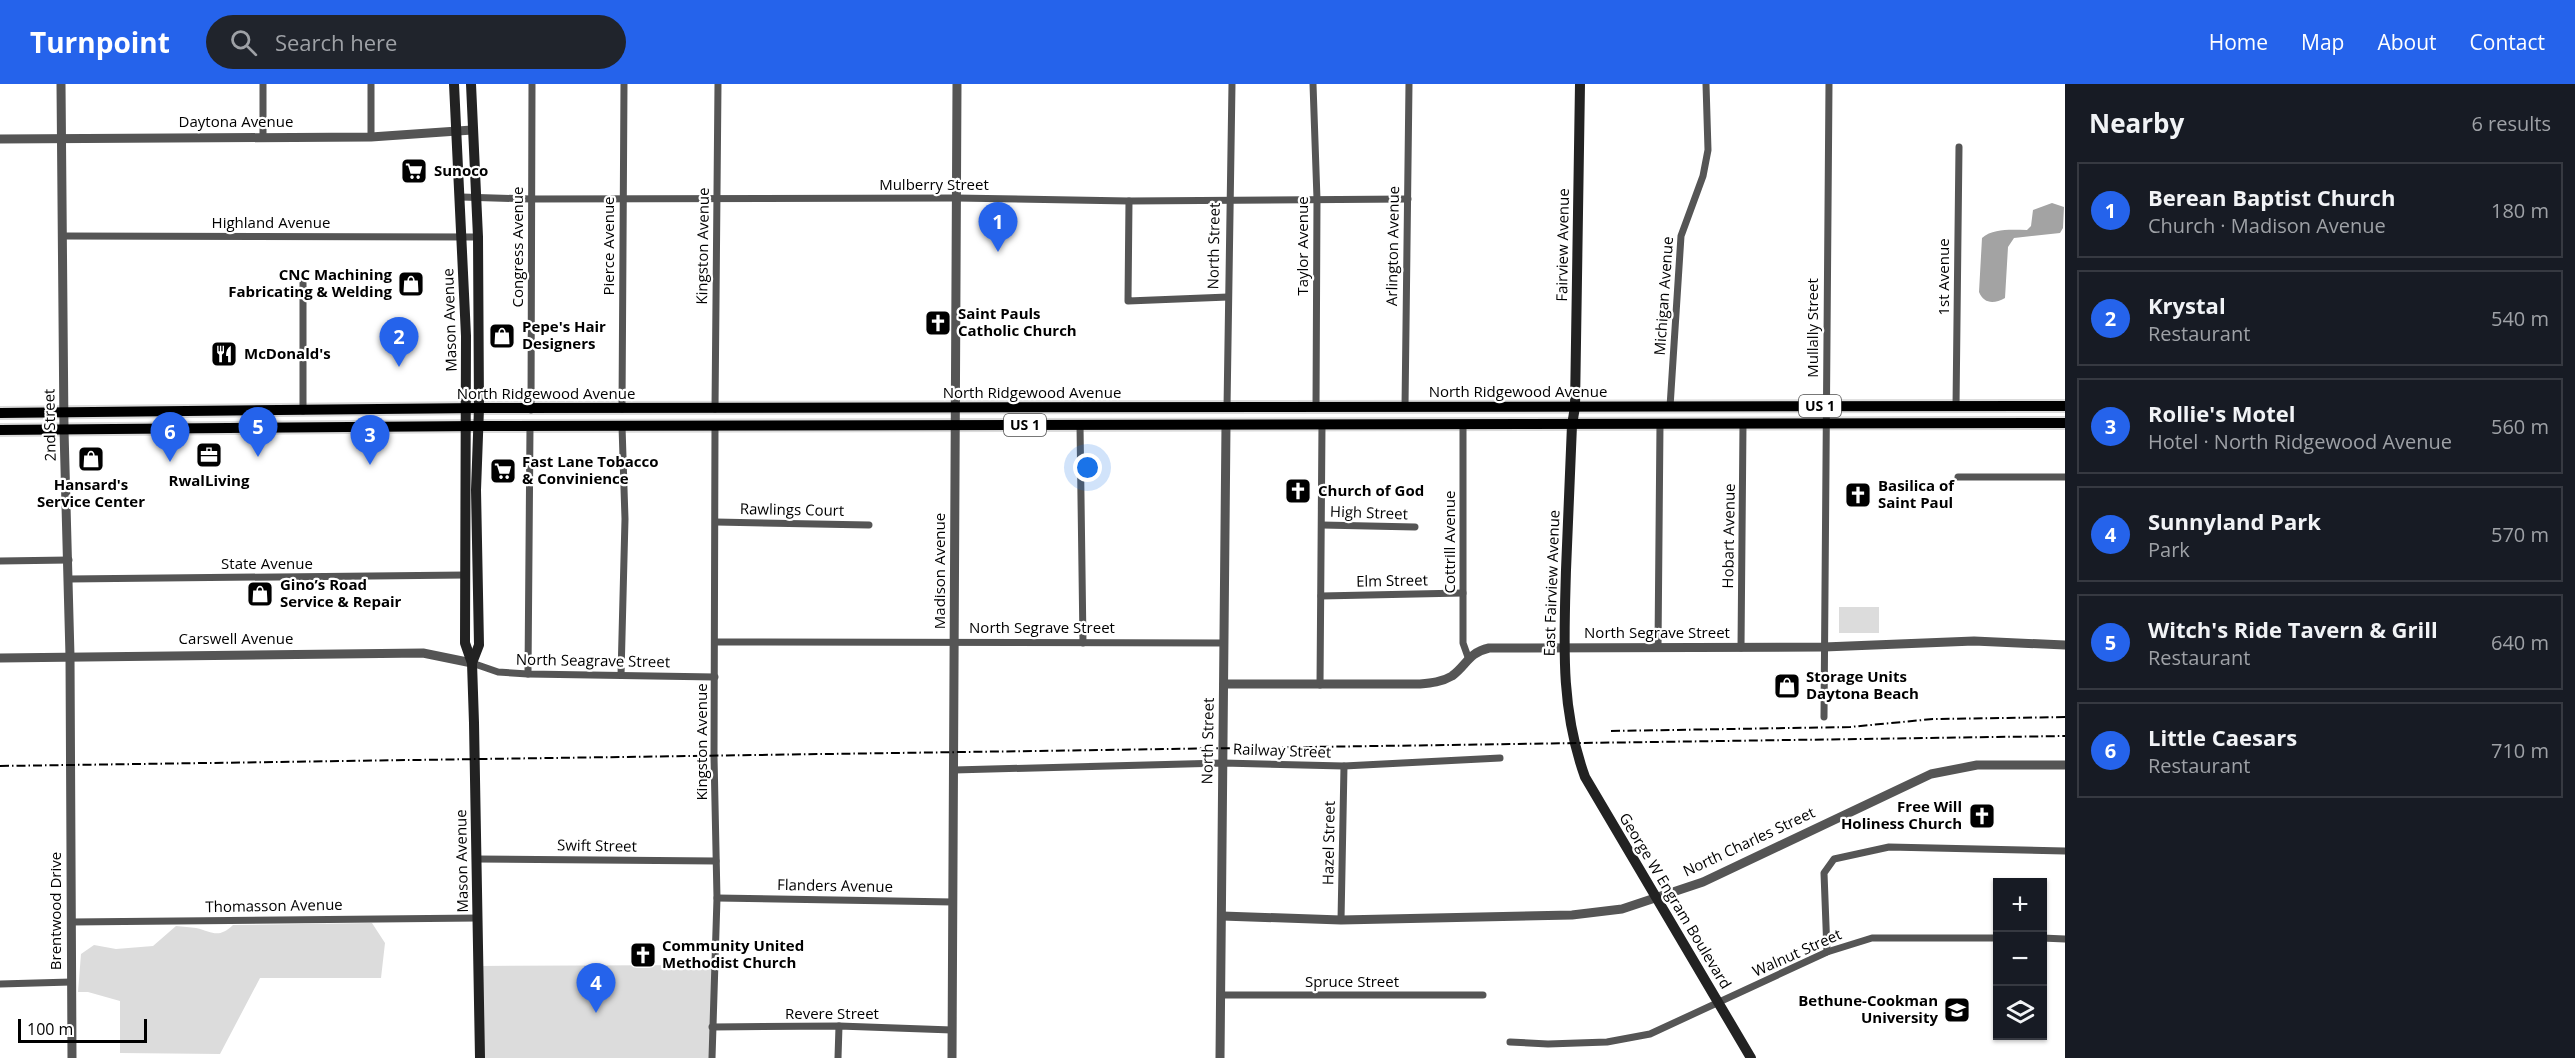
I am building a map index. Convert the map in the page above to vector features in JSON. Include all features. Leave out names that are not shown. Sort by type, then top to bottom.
[{"type":"main road","name":"Mason Avenue","points":[[454,84],[461,197],[467,408],[465,427],[465,646],[472,663],[480,1058]]},
{"type":"main road","name":"Mason Avenue","points":[[471,84],[478,237],[479,408],[479,645],[472,663]]},
{"type":"main road","name":"Fairview Avenue","points":[[1575,407],[1580,84]]},
{"type":"main road","name":"North Ridgewood Avenue","points":[[0,413],[467,408],[531,410],[2065,406]]},
{"type":"main road","points":[[1385,424],[1398,417],[1405,407]]},
{"type":"main road","name":"East Fairview Avenue","points":[[1575,407],[1572,424],[1564,648],[1565,699],[1578,758]]},
{"type":"main road","name":"US 1","points":[[0,430],[478,426],[2065,423]]},
{"type":"main road","name":"George W Engram Boulevard","points":[[1578,758],[1585,777],[1622,842],[1658,898],[1751,1058]]},
{"type":"street","name":"2nd Street","points":[[61,84],[70,765]]},
{"type":"street","points":[[263,137],[264,84]]},
{"type":"street","points":[[370,84],[371,137]]},
{"type":"street","name":"Congress Avenue","points":[[531,410],[532,84]]},
{"type":"street","name":"Pierce Avenue","points":[[622,409],[624,84]]},
{"type":"street","name":"Kingston Avenue","points":[[715,409],[718,84]]},
{"type":"street","name":"Madison Avenue","points":[[952,1058],[957,84]]},
{"type":"street","name":"North Street","points":[[1227,408],[1232,84]]},
{"type":"street","name":"Taylor Avenue","points":[[1313,84],[1317,198],[1316,407]]},
{"type":"street","name":"Arlington Avenue","points":[[1405,407],[1409,84]]},
{"type":"street","name":"Michigan Avenue","points":[[1670,407],[1681,236],[1703,176],[1708,150],[1706,84]]},
{"type":"street","name":"Mullally Street","points":[[1824,717],[1829,84]]},
{"type":"street","name":"Daytona Avenue","points":[[0,139],[371,137],[472,130]]},
{"type":"street","name":"1st Avenue","points":[[1956,406],[1959,147]]},
{"type":"street","name":"Mulberry Street","points":[[461,197],[531,199],[956,198],[1129,201],[1230,198],[1408,199]]},
{"type":"street","points":[[1129,201],[1128,301],[1228,297]]},
{"type":"street","name":"Highland Avenue","points":[[63,236],[478,237]]},
{"type":"street","points":[[303,283],[303,411]]},
{"type":"street","points":[[1320,685],[1322,424]]},
{"type":"street","points":[[1658,647],[1660,424]]},
{"type":"street","name":"Hobart Avenue","points":[[1741,648],[1743,424]]},
{"type":"street","points":[[1080,425],[1083,643]]},
{"type":"street","name":"North Street","points":[[1221,1058],[1226,425]]},
{"type":"street","name":"Cottrill Avenue","points":[[1463,425],[1463,643],[1468,657]]},
{"type":"street","points":[[621,675],[625,519],[622,426]]},
{"type":"street","name":"Kingston Avenue","points":[[712,1058],[717,898],[714,756],[715,426]]},
{"type":"street","points":[[528,674],[530,427]]},
{"type":"street","points":[[1959,477],[2065,477]]},
{"type":"street","name":"Rawlings Court","points":[[716,522],[869,525]]},
{"type":"street","name":"High Street","points":[[1322,525],[1415,527]]},
{"type":"street","points":[[0,561],[69,560]]},
{"type":"street","name":"State Avenue","points":[[69,579],[465,575]]},
{"type":"street","name":"Elm Street","points":[[1321,596],[1463,593]]},
{"type":"street","name":"North Segrave Street","points":[[1224,684],[1320,685],[1438,682],[1452,675],[1468,657],[1489,648],[1824,647],[1974,641],[2065,645]]},
{"type":"street","name":"North Segrave Street","points":[[716,642],[1224,643]]},
{"type":"street","name":"Carswell Avenue","points":[[0,658],[423,652],[472,663]]},
{"type":"street","name":"North Seagrave Street","points":[[472,663],[498,672],[528,674],[715,677]]},
{"type":"street","name":"Railway Street","points":[[954,770],[1223,763],[1344,766],[1500,758]]},
{"type":"street","name":"Brentwood Drive","points":[[70,765],[72,1058]]},
{"type":"street","name":"North Charles Street","points":[[1222,916],[1341,920],[1572,915],[1622,909],[1703,882],[1931,774],[1977,765],[2065,765]]},
{"type":"street","name":"Hazel Street","points":[[1341,920],[1344,766]]},
{"type":"street","points":[[1827,952],[1824,873],[1834,859],[1889,847],[2065,851]]},
{"type":"street","name":"Swift Street","points":[[477,859],[716,861]]},
{"type":"street","name":"Flanders Avenue","points":[[717,898],[953,902]]},
{"type":"street","name":"Thomasson Avenue","points":[[71,922],[478,918]]},
{"type":"street","name":"Walnut Street","points":[[1510,1042],[1548,1044],[1607,1042],[1650,1034],[1827,952],[1872,938],[1993,938]]},
{"type":"street","points":[[2047,939],[2065,939]]},
{"type":"street","points":[[0,984],[71,982]]},
{"type":"street","name":"Spruce Street","points":[[1221,995],[1482,995]]},
{"type":"street","points":[[838,1058],[839,1026]]},
{"type":"street","name":"Revere Street","points":[[712,1027],[839,1026],[952,1029]]},
{"type":"shaded area","points":[[2052,203],[2064,207],[2063,228],[2060,233],[2014,238],[2008,247],[2005,298],[1993,302],[1984,299],[1979,292],[1982,238],[1997,231],[2027,230],[2031,226],[2033,210]]},
{"type":"shaded area","points":[[1839,607],[1879,607],[1879,633],[1839,633]]},
{"type":"shaded area","points":[[372,923],[385,943],[381,978],[260,978],[220,1054],[120,1053],[120,1001],[88,992],[78,992],[81,954],[94,945],[116,949],[153,946],[176,926],[219,933],[233,925]]},
{"type":"shaded area","points":[[714,965],[712,1058],[480,1058],[478,966]]},
{"type":"railway","points":[[1611,731],[1850,727],[1933,719],[2065,717]]},
{"type":"railway","points":[[0,766],[2065,736]]},
{"type":"place","name":"Sunoco","points":[[414,171]]},
{"type":"place","name":"Berean Baptist Church","points":[[998,252]]},
{"type":"place","name":"CNC Machining Fabricating & Welding","points":[[411,284]]},
{"type":"place","name":"Saint Pauls Catholic Church","points":[[938,323]]},
{"type":"place","name":"Pepe's Hair Designers","points":[[502,336]]},
{"type":"place","name":"McDonald's","points":[[224,354]]},
{"type":"place","name":"Krystal","points":[[399,367]]},
{"type":"place","name":"RwalLiving","points":[[209,455]]},
{"type":"place","name":"Witch's Ride Tavern & Grill","points":[[258,457]]},
{"type":"place","name":"Hansard's Service Center","points":[[91,459]]},
{"type":"place","name":"Little Caesars","points":[[170,462]]},
{"type":"place","name":"Rollie's Motel","points":[[370,465]]},
{"type":"place","name":"Fast Lane Tobacco & Convinience","points":[[503,471]]},
{"type":"place","name":"Church of God","points":[[1298,491]]},
{"type":"place","name":"Basilica of Saint Paul","points":[[1858,495]]},
{"type":"place","name":"Gino’s Road Service & Repair","points":[[260,594]]},
{"type":"place","name":"Storage Units Daytona Beach","points":[[1787,686]]},
{"type":"place","name":"Free Will Holiness Church","points":[[1982,816]]},
{"type":"place","name":"Community United Methodist Church","points":[[643,955]]},
{"type":"place","name":"Bethune-Cookman University","points":[[1957,1010]]},
{"type":"place","name":"Sunnyland Park","points":[[596,1013]]}]
